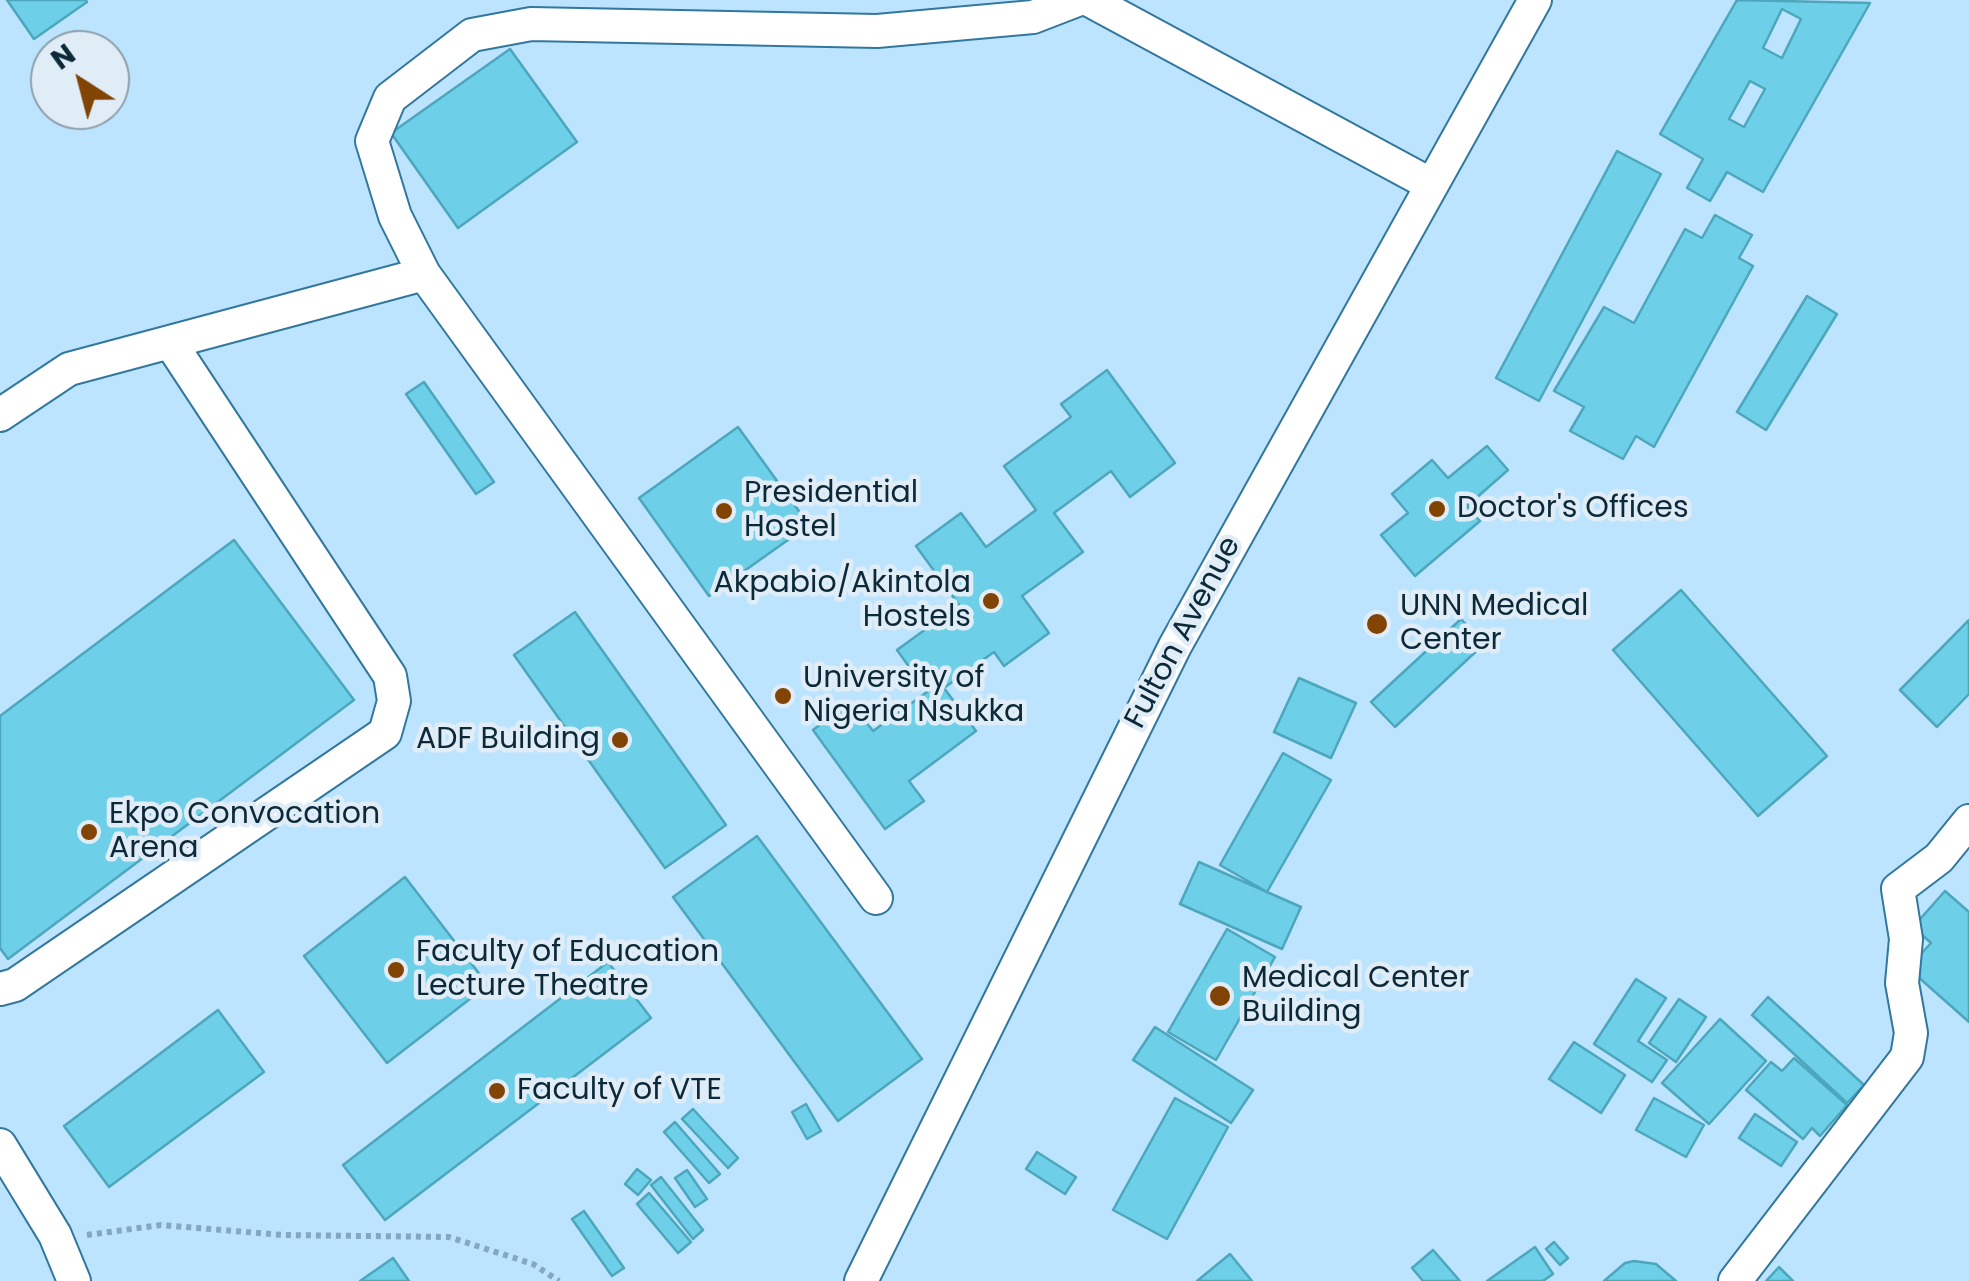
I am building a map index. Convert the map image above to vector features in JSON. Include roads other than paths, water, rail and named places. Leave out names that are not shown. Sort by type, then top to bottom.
[{"type":"street","points":[[876,898],[424,274],[395,216],[372,141],[390,98],[472,35],[531,24],[877,31],[1034,18],[1077,0]]},
{"type":"street","points":[[1089,0],[1430,184]]},
{"type":"street","name":"Fulton Avenue","points":[[861,1281],[1175,646],[1535,0]]},
{"type":"street","points":[[0,416],[69,369],[424,274]]},
{"type":"street","points":[[0,989],[15,986],[385,732],[394,701],[390,676],[170,342]]},
{"type":"street","points":[[1735,1281],[1907,1057],[1911,1033],[1902,983],[1906,939],[1898,889],[1939,858],[1969,822]]},
{"type":"street","points":[[0,1145],[56,1235],[74,1281]]},
{"type":"place","name":"Doctor's Offices","points":[[1437,509]]},
{"type":"place","name":"Presidential Hostel","points":[[724,511]]},
{"type":"place","name":"Akpabio/Akintola Hostels","points":[[991,601]]},
{"type":"place","name":"UNN Medical Center","points":[[1377,624]]},
{"type":"place","name":"University of Nigeria Nsukka","points":[[783,696]]},
{"type":"place","name":"ADF Building","points":[[620,740]]},
{"type":"place","name":"Ekpo Convocation Arena","points":[[89,832]]},
{"type":"place","name":"Faculty of Education Lecture Theatre","points":[[396,970]]},
{"type":"place","name":"Medical Center Building","points":[[1220,996]]},
{"type":"place","name":"Faculty of VTE","points":[[497,1091]]}]
